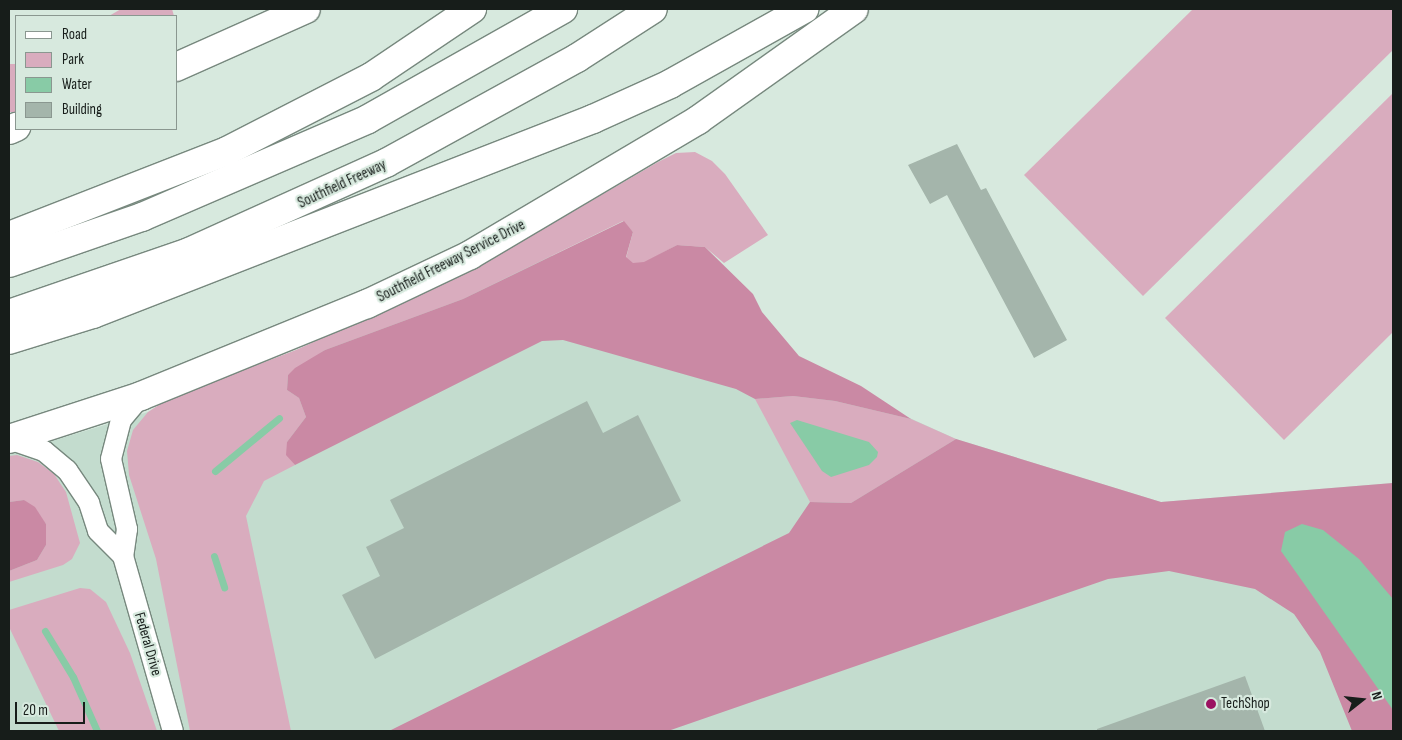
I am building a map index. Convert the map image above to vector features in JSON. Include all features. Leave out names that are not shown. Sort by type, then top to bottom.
[{"type":"main road","points":[[178,66],[306,9]]},
{"type":"main road","points":[[9,236],[227,151],[371,77],[472,9]]},
{"type":"main road","points":[[9,263],[142,217],[368,120],[563,9]]},
{"type":"main road","name":"Southfield Freeway","points":[[9,314],[189,252],[386,164],[577,58],[653,9]]},
{"type":"main road","points":[[9,340],[102,310],[593,119],[670,84],[804,9]]},
{"type":"main road","name":"Southfield Freeway Service Drive","points":[[9,439],[141,396],[367,304],[470,255],[698,120],[854,9]]},
{"type":"street","name":"Federal Drive","points":[[141,396],[121,420],[111,459],[127,530],[123,556],[173,731]]},
{"type":"street","points":[[9,439],[44,451],[67,470],[89,503],[98,532],[123,556]]},
{"type":"shaded area","points":[[624,221],[633,232],[626,257],[633,263],[644,262],[677,245],[705,247],[753,294],[762,312],[799,356],[861,386],[911,419],[835,401],[793,396],[755,399],[736,389],[563,340],[542,341],[295,465],[286,455],[287,442],[306,417],[299,398],[287,390],[288,375],[295,368],[325,350],[463,299]]},
{"type":"shaded area","points":[[541,251],[956,439],[1161,502],[1393,483],[1393,731],[9,731],[9,454],[191,399]]},
{"type":"shaded area","points":[[956,439],[1161,502],[1393,483],[1393,731],[1352,731],[1320,652],[1294,614],[1255,589],[1169,571],[1108,579],[668,731],[389,731],[789,533],[810,502],[851,503]]},
{"type":"shaded area","points":[[24,500],[35,507],[46,524],[46,545],[37,560],[9,571],[9,502]]},
{"type":"green space","points":[[121,9],[172,9],[174,15],[111,15]]},
{"type":"green space","points":[[1193,9],[1393,9],[1393,50],[1143,296],[1024,175]]},
{"type":"green space","points":[[9,64],[15,64],[15,112],[9,112]]},
{"type":"green space","points":[[1393,93],[1393,332],[1284,440],[1165,318]]},
{"type":"green space","points":[[695,152],[712,161],[725,174],[768,235],[724,263],[705,247],[677,245],[644,263],[633,264],[626,258],[633,232],[623,221],[463,299],[325,350],[288,375],[287,390],[299,398],[306,417],[287,442],[287,455],[295,465],[264,481],[246,516],[291,731],[190,731],[156,559],[129,475],[127,451],[133,430],[148,412],[168,399],[296,350],[421,293],[541,230],[658,162],[676,153]]},
{"type":"green space","points":[[793,396],[835,401],[911,419],[956,439],[851,503],[810,502],[755,399]]},
{"type":"green space","points":[[17,455],[38,462],[54,474],[66,492],[80,543],[72,559],[63,565],[9,582],[9,571],[37,560],[46,545],[46,524],[24,500],[9,502],[9,456]]},
{"type":"green space","points":[[80,588],[90,589],[106,602],[130,653],[157,731],[59,731],[10,629],[9,610]]},
{"type":"water","points":[[797,420],[869,442],[878,452],[877,457],[869,465],[831,477],[822,471],[790,423]]},
{"type":"water","points":[[1302,524],[1323,530],[1359,559],[1393,599],[1393,710],[1281,551],[1285,532]]},
{"type":"building","points":[[957,144],[981,190],[986,188],[1067,340],[1034,358],[947,195],[930,204],[908,165]]},
{"type":"building","points":[[587,401],[603,433],[638,415],[681,501],[375,659],[342,595],[380,576],[366,547],[404,528],[390,500]]},
{"type":"building","name":"TechShop","points":[[1245,676],[1265,731],[1097,731],[1097,729]]},
{"type":"waterway","points":[[215,471],[279,418]]},
{"type":"waterway","points":[[214,556],[224,587]]},
{"type":"waterway","points":[[45,631],[73,677],[97,731]]},
{"type":"place","name":"TechShop","points":[[1211,704]]}]
